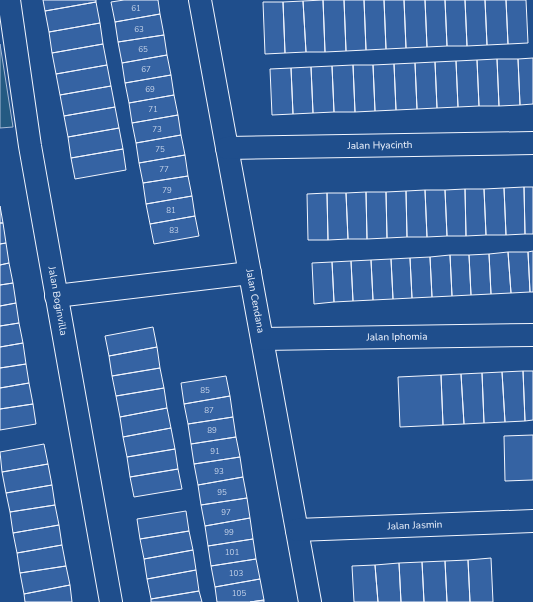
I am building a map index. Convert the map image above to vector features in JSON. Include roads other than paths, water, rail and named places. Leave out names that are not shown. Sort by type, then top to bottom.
[{"type":"street","name":"Jalan Boginvilla","points":[[9,0],[30,146],[111,602]]},
{"type":"street","name":"Jalan Cendana","points":[[200,0],[310,602]]},
{"type":"street","name":"Jalan Hyacinth","points":[[227,148],[533,143]]},
{"type":"street","points":[[56,296],[250,273]]},
{"type":"street","name":"Jalan Iphomia","points":[[262,339],[533,334]]},
{"type":"street","name":"Jalan Jasmin","points":[[297,530],[533,521]]}]
